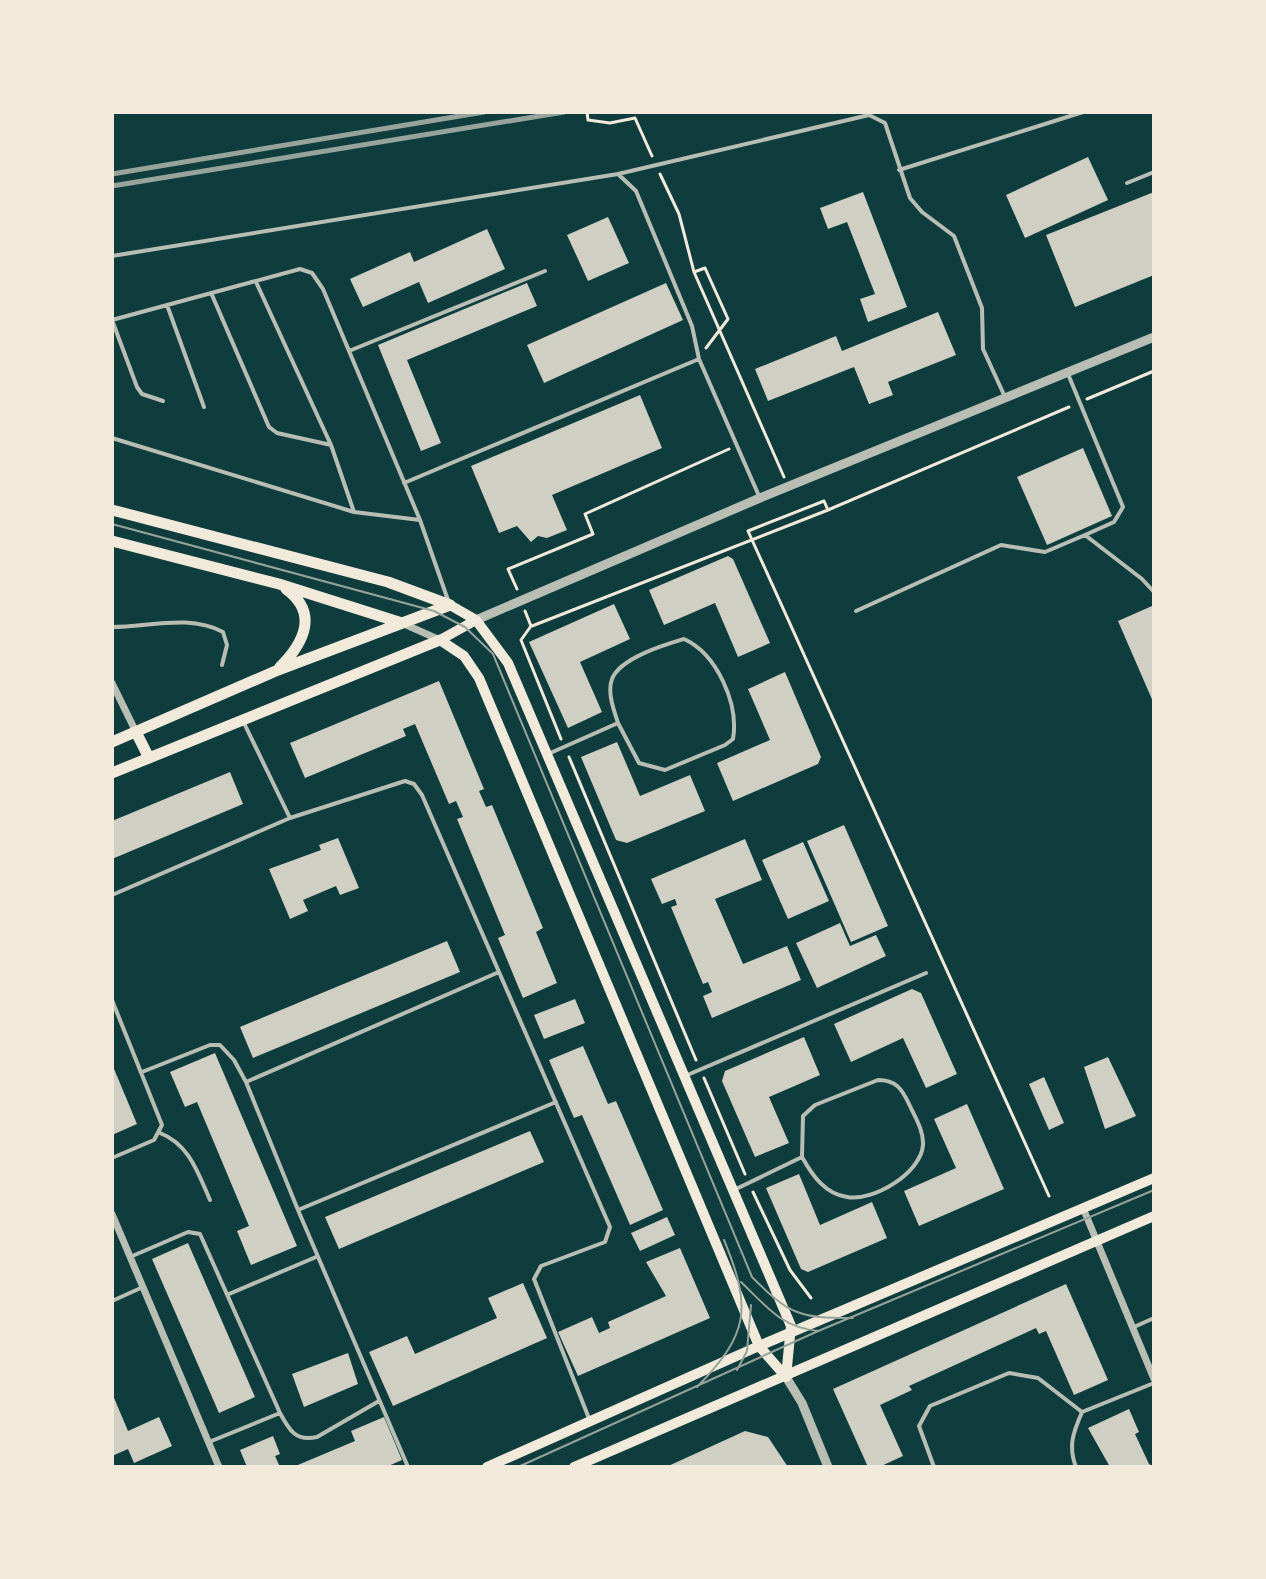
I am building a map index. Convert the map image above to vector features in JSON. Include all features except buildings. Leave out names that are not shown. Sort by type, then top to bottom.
[{"type":"main road","points":[[112,510],[388,582],[450,605],[476,620],[508,663],[793,1332],[786,1377]]},
{"type":"main road","points":[[112,541],[279,584],[402,623]]},
{"type":"main road","points":[[278,670],[299,648],[306,620],[299,601],[279,584]]},
{"type":"main road","points":[[112,742],[278,670],[450,605]]},
{"type":"main road","points":[[112,773],[440,640],[476,620]]},
{"type":"main road","points":[[440,640],[464,656],[479,678],[759,1346],[786,1377]]},
{"type":"main road","points":[[136,732],[149,758]]},
{"type":"main road","points":[[487,1467],[759,1346],[1154,1178]]},
{"type":"main road","points":[[574,1467],[1154,1216]]},
{"type":"street","points":[[476,620],[760,498],[1154,337]]},
{"type":"street","points":[[402,623],[440,640]]},
{"type":"street","points":[[112,683],[136,732]]},
{"type":"street","points":[[1083,1208],[1154,1381]]},
{"type":"street","points":[[112,1214],[219,1467]]},
{"type":"street","points":[[786,1377],[802,1403],[828,1467]]},
{"type":"lane","points":[[899,170],[1083,112]]},
{"type":"lane","points":[[112,256],[618,174],[869,115],[885,123],[899,170],[916,206],[954,236],[982,308],[983,349],[1006,397]]},
{"type":"lane","points":[[1127,183],[1154,172]]},
{"type":"lane","points":[[618,174],[636,191],[692,326],[699,359],[760,498]]},
{"type":"lane","points":[[163,401],[149,398],[137,387],[112,320],[300,269],[312,273],[323,289],[420,520],[450,605]]},
{"type":"lane","points":[[349,351],[545,271]]},
{"type":"lane","points":[[256,282],[331,445],[354,512]]},
{"type":"lane","points":[[211,294],[269,427],[277,433],[331,445]]},
{"type":"lane","points":[[167,305],[204,407]]},
{"type":"lane","points":[[404,483],[699,359]]},
{"type":"lane","points":[[856,611],[1001,545],[1045,552],[1119,518],[1123,507],[1067,372]]},
{"type":"lane","points":[[112,438],[354,512],[420,520]]},
{"type":"lane","points":[[1085,535],[1154,592]]},
{"type":"lane","points":[[112,627],[146,627],[187,621],[210,625],[223,632],[227,645],[222,665]]},
{"type":"lane","points":[[684,639],[700,646],[708,656],[734,710],[736,724],[733,739],[725,745],[665,770],[639,763],[618,723],[612,703],[613,677],[622,666],[684,639]]},
{"type":"lane","points":[[242,719],[290,818]]},
{"type":"lane","points":[[546,755],[618,723]]},
{"type":"lane","points":[[112,895],[290,818],[394,784],[414,784],[422,795],[610,1227],[605,1242],[541,1266],[534,1279],[590,1422]]},
{"type":"lane","points":[[246,1082],[499,972]]},
{"type":"lane","points":[[683,1077],[926,973]]},
{"type":"lane","points":[[112,1000],[162,1119],[160,1133],[154,1140],[112,1158]]},
{"type":"lane","points":[[142,1072],[210,1045],[220,1045],[234,1060],[408,1467]]},
{"type":"lane","points":[[878,1080],[889,1080],[903,1091],[923,1139],[917,1164],[906,1177],[860,1198],[845,1197],[824,1186],[812,1176],[802,1157],[803,1116],[815,1105],[878,1080]]},
{"type":"lane","points":[[298,1210],[556,1102]]},
{"type":"lane","points":[[160,1133],[186,1151],[210,1200]]},
{"type":"lane","points":[[731,1191],[802,1157]]},
{"type":"lane","points":[[130,1257],[195,1232],[205,1241],[289,1429],[307,1439],[328,1432],[379,1401]]},
{"type":"lane","points":[[229,1294],[316,1257]]},
{"type":"lane","points":[[112,1301],[143,1287]]},
{"type":"lane","points":[[1133,1328],[1154,1318]]},
{"type":"lane","points":[[934,1467],[919,1426],[930,1406],[1009,1373],[1038,1378],[1082,1412]]},
{"type":"lane","points":[[1076,1467],[1071,1440],[1082,1412],[1154,1381]]},
{"type":"lane","points":[[209,1442],[280,1413]]},
{"type":"path","points":[[587,112],[588,120],[610,123],[635,118],[654,159]]},
{"type":"path","points":[[660,173],[679,214],[694,272],[786,482]]},
{"type":"path","points":[[694,272],[705,268],[728,319]]},
{"type":"path","points":[[531,626],[752,537],[828,510],[1154,371]]},
{"type":"path","points":[[828,510],[824,501],[748,531],[1049,1196]]},
{"type":"tram line","points":[[112,524],[434,611],[465,627],[493,654],[752,1277],[796,1312],[820,1317],[853,1318]]},
{"type":"tram line","points":[[518,1467],[816,1332],[1154,1190]]},
{"type":"tram line","points":[[697,1387],[727,1351],[740,1319],[739,1284],[724,1240]]},
{"type":"tram line","points":[[741,1282],[785,1321],[819,1331]]},
{"type":"tram line","points":[[737,1370],[747,1351],[751,1305]]},
{"type":"railway","points":[[112,174],[484,112]]},
{"type":"railway","points":[[112,186],[564,112]]}]
